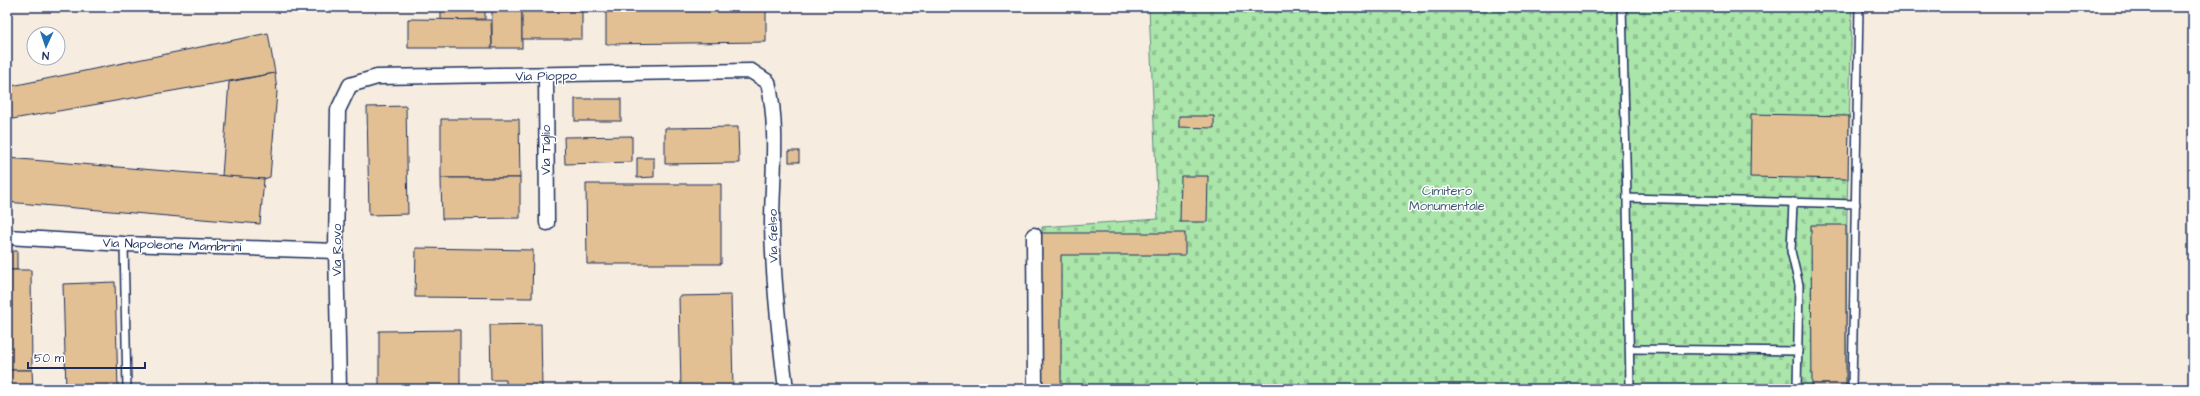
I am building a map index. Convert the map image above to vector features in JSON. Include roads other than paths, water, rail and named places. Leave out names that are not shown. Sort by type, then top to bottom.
[{"type":"street","name":"Via Pioppo","points":[[338,110],[350,85],[377,77],[546,76],[751,71],[768,82]]},
{"type":"street","name":"Via Tiglio","points":[[546,76],[547,223]]},
{"type":"street","name":"Via Gelso","points":[[768,82],[773,103],[772,226],[775,299],[786,389]]},
{"type":"street","name":"Via Rovo","points":[[338,110],[336,251],[339,389]]},
{"type":"street","points":[[1034,235],[1035,389]]},
{"type":"street","name":"Via Napoleone Mambrini","points":[[7,237],[124,244],[336,251]]},
{"type":"lane","points":[[1622,7],[1630,389]]},
{"type":"lane","points":[[1852,389],[1859,7]]},
{"type":"lane","points":[[1627,198],[1856,204]]},
{"type":"lane","points":[[1793,202],[1791,251],[1800,285],[1797,389]]},
{"type":"lane","points":[[124,244],[127,389]]},
{"type":"lane","points":[[1630,349],[1798,351]]},
{"type":"park label","name":"Cimitero Monumentale","points":[[1447,198]]}]
